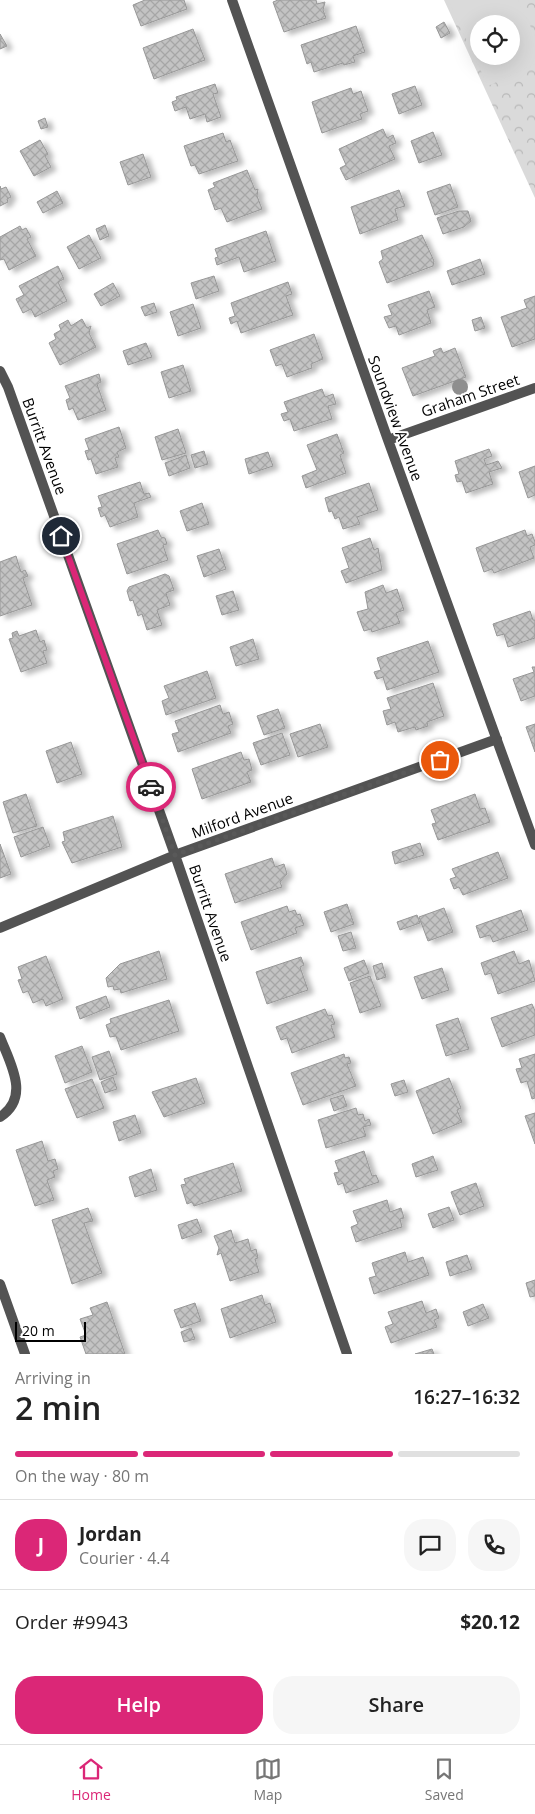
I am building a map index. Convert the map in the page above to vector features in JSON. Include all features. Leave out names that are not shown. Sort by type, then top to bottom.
[{"type":"street","name":"Soundview Avenue","points":[[232,0],[388,440],[535,845]]},
{"type":"street","name":"Burritt Avenue","points":[[0,371],[8,387],[175,855],[347,1354]]},
{"type":"street","name":"Graham Street","points":[[388,440],[535,388]]},
{"type":"street","name":"Milford Avenue","points":[[0,928],[175,855],[497,739]]},
{"type":"street","points":[[0,1037],[16,1079],[17,1090],[16,1100],[9,1111],[0,1116]]},
{"type":"street","points":[[0,1284],[25,1354]]},
{"type":"green space","points":[[444,0],[535,0],[535,198],[474,65],[520,65],[520,15],[470,15],[470,57]]},
{"type":"green space","points":[[448,0],[518,0],[535,36],[535,64],[488,86],[478,65],[520,65],[520,15],[470,15],[470,47]]},
{"type":"building","points":[[145,0],[184,0],[187,9],[141,26],[133,5]]},
{"type":"building","points":[[278,0],[316,0],[317,4],[325,2],[323,10],[326,18],[284,32],[273,2]]},
{"type":"building","points":[[444,22],[450,33],[441,38],[436,27]]},
{"type":"building","points":[[356,26],[365,52],[353,56],[355,62],[344,65],[343,63],[314,72],[311,62],[307,64],[301,45]]},
{"type":"building","points":[[193,29],[205,60],[154,79],[143,48]]},
{"type":"building","points":[[0,34],[7,46],[0,49]]},
{"type":"building","points":[[215,84],[218,93],[213,94],[221,117],[207,122],[205,114],[190,119],[186,107],[175,111],[172,102],[177,100],[176,97]]},
{"type":"building","points":[[415,86],[422,105],[399,114],[392,94]]},
{"type":"building","points":[[351,88],[353,94],[361,91],[368,111],[360,114],[362,119],[322,133],[312,102]]},
{"type":"building","points":[[45,118],[48,127],[41,129],[38,121]]},
{"type":"building","points":[[383,129],[387,138],[393,135],[396,143],[389,146],[395,159],[346,180],[340,168],[346,165],[339,149]]},
{"type":"building","points":[[433,132],[442,155],[419,163],[411,141]]},
{"type":"building","points":[[223,133],[226,142],[230,140],[238,161],[199,174],[195,165],[191,166],[184,146]]},
{"type":"building","points":[[40,140],[48,154],[45,156],[51,167],[34,176],[20,151]]},
{"type":"building","points":[[143,154],[151,177],[128,185],[120,162]]},
{"type":"building","points":[[247,170],[255,190],[258,189],[257,196],[262,209],[227,222],[221,208],[215,210],[208,190],[215,187],[213,183]]},
{"type":"building","points":[[450,184],[458,207],[435,215],[427,192]]},
{"type":"building","points":[[0,186],[1,189],[6,187],[11,197],[7,199],[8,202],[0,206]]},
{"type":"building","points":[[399,190],[405,206],[395,209],[398,220],[360,234],[351,207]]},
{"type":"building","points":[[57,191],[63,203],[43,213],[37,202]]},
{"type":"building","points":[[459,211],[468,211],[471,221],[464,227],[443,234],[437,218]]},
{"type":"building","points":[[105,225],[109,236],[100,240],[96,229]]},
{"type":"building","points":[[20,226],[22,230],[26,228],[31,237],[27,239],[36,256],[9,270],[4,259],[0,260],[0,237]]},
{"type":"building","points":[[266,231],[276,261],[244,272],[239,257],[217,265],[215,258],[218,257],[215,249]]},
{"type":"building","points":[[89,235],[101,258],[79,269],[67,247]]},
{"type":"building","points":[[422,235],[434,261],[433,266],[387,283],[379,262],[383,259],[381,251]]},
{"type":"building","points":[[480,259],[485,274],[452,285],[447,271]]},
{"type":"building","points":[[58,266],[64,279],[58,282],[67,301],[35,317],[31,309],[23,313],[16,299],[24,295],[19,286]]},
{"type":"building","points":[[214,276],[219,291],[196,299],[191,283]]},
{"type":"building","points":[[288,282],[292,294],[286,296],[293,315],[241,333],[237,321],[231,324],[229,318],[235,316],[231,303]]},
{"type":"building","points":[[113,283],[120,296],[101,306],[94,294]]},
{"type":"building","points":[[429,291],[435,307],[427,310],[431,323],[399,335],[396,326],[389,328],[384,317],[392,315],[388,305]]},
{"type":"building","points":[[535,296],[535,339],[512,347],[501,317],[527,308],[524,300]]},
{"type":"building","points":[[154,303],[157,312],[145,316],[141,307]]},
{"type":"building","points":[[193,304],[201,328],[178,336],[170,312]]},
{"type":"building","points":[[481,317],[485,328],[475,331],[472,320]]},
{"type":"building","points":[[82,319],[87,328],[91,326],[89,333],[96,347],[60,365],[49,343],[56,339],[54,334],[61,330],[59,325],[68,320],[71,326]]},
{"type":"building","points":[[314,334],[323,359],[311,364],[312,368],[287,377],[282,364],[276,366],[270,350]]},
{"type":"building","points":[[146,343],[152,357],[128,365],[123,351]]},
{"type":"building","points":[[441,348],[443,353],[455,348],[466,377],[413,396],[402,368],[435,356],[433,351]]},
{"type":"building","points":[[183,365],[191,391],[169,398],[161,372]]},
{"type":"building","points":[[99,374],[101,382],[97,384],[106,410],[78,420],[73,408],[69,410],[66,400],[70,398],[65,386]]},
{"type":"building","points":[[322,389],[325,397],[333,394],[336,404],[328,406],[332,419],[294,431],[290,419],[284,421],[281,414],[288,412],[284,402]]},
{"type":"building","points":[[119,427],[126,448],[117,452],[119,457],[115,458],[118,467],[96,474],[91,459],[88,460],[85,451],[89,450],[85,439]]},
{"type":"building","points":[[178,429],[186,453],[162,460],[155,437]]},
{"type":"building","points":[[337,434],[344,453],[340,455],[346,473],[306,488],[302,476],[317,470],[307,445]]},
{"type":"building","points":[[489,449],[492,456],[484,459],[486,465],[498,461],[502,468],[489,472],[493,484],[466,493],[462,481],[457,482],[455,475],[459,474],[455,461]]},
{"type":"building","points":[[204,451],[208,464],[195,468],[191,455]]},
{"type":"building","points":[[268,452],[273,466],[249,474],[245,459]]},
{"type":"building","points":[[186,455],[190,468],[169,476],[165,463]]},
{"type":"building","points":[[535,466],[535,495],[528,498],[519,472]]},
{"type":"building","points":[[140,482],[144,494],[149,493],[151,497],[134,503],[138,517],[110,527],[105,515],[101,517],[98,508],[102,507],[98,496]]},
{"type":"building","points":[[369,483],[378,510],[357,517],[360,524],[343,529],[339,517],[335,519],[332,511],[329,512],[325,498]]},
{"type":"building","points":[[202,503],[209,524],[187,531],[180,511]]},
{"type":"building","points":[[158,530],[161,537],[165,538],[167,544],[163,545],[168,560],[127,574],[117,544]]},
{"type":"building","points":[[525,530],[527,536],[532,534],[535,542],[535,545],[530,547],[534,558],[494,573],[492,569],[484,572],[476,548]]},
{"type":"building","points":[[370,538],[374,550],[378,548],[382,570],[346,583],[341,571],[349,568],[342,548]]},
{"type":"building","points":[[219,549],[226,569],[204,577],[197,556]]},
{"type":"building","points":[[16,556],[21,572],[25,570],[28,576],[23,578],[32,605],[0,616],[0,562]]},
{"type":"building","points":[[165,574],[169,576],[174,590],[166,593],[170,605],[157,610],[162,625],[147,630],[142,614],[138,616],[133,600],[130,601],[127,591],[129,587]]},
{"type":"building","points":[[383,585],[386,593],[397,589],[404,610],[396,613],[400,623],[372,632],[371,629],[364,631],[357,612],[368,609],[365,592]]},
{"type":"building","points":[[233,591],[239,610],[222,615],[216,596]]},
{"type":"building","points":[[530,611],[533,620],[535,620],[535,638],[508,647],[504,634],[497,636],[493,624]]},
{"type":"building","points":[[36,630],[40,642],[44,640],[47,650],[43,651],[47,663],[21,672],[9,639],[13,638],[12,633],[17,631],[19,636]]},
{"type":"building","points":[[253,639],[259,659],[236,666],[230,647]]},
{"type":"building","points":[[428,641],[439,672],[387,690],[383,677],[377,679],[374,672],[381,670],[377,658]]},
{"type":"building","points":[[532,667],[535,667],[535,696],[521,701],[513,679],[534,672]]},
{"type":"building","points":[[207,671],[216,698],[166,715],[162,701],[169,698],[164,686]]},
{"type":"building","points":[[433,683],[444,716],[427,722],[428,726],[416,730],[415,727],[398,732],[395,722],[387,725],[383,711],[391,709],[387,698]]},
{"type":"building","points":[[220,705],[223,714],[229,712],[233,724],[228,726],[231,733],[178,752],[172,734],[179,732],[175,721]]},
{"type":"building","points":[[278,709],[285,728],[264,735],[257,716]]},
{"type":"building","points":[[320,724],[328,747],[298,757],[290,734]]},
{"type":"building","points":[[535,724],[535,752],[526,727]]},
{"type":"building","points":[[282,733],[290,755],[261,765],[253,743]]},
{"type":"building","points":[[71,742],[82,774],[57,783],[46,751]]},
{"type":"building","points":[[241,752],[244,760],[249,759],[252,770],[247,772],[251,782],[202,799],[192,769]]},
{"type":"building","points":[[26,794],[37,826],[13,833],[3,802]]},
{"type":"building","points":[[475,794],[480,809],[485,808],[490,822],[438,840],[432,824],[436,823],[431,810]]},
{"type":"building","points":[[113,816],[122,847],[72,863],[62,842],[65,841],[63,832]]},
{"type":"building","points":[[43,827],[50,846],[21,857],[14,837]]},
{"type":"building","points":[[420,843],[424,855],[395,864],[392,852]]},
{"type":"building","points":[[0,844],[11,874],[0,878]]},
{"type":"building","points":[[498,852],[508,878],[463,895],[459,887],[454,889],[450,879],[456,877],[452,869]]},
{"type":"building","points":[[272,858],[275,867],[284,864],[287,874],[280,882],[282,887],[235,903],[225,874]]},
{"type":"building","points":[[347,904],[354,924],[331,932],[324,912]]},
{"type":"building","points":[[287,906],[289,912],[295,910],[297,915],[300,914],[304,925],[295,928],[297,933],[251,950],[241,922]]},
{"type":"building","points":[[444,908],[453,932],[428,941],[419,917]]},
{"type":"building","points":[[521,910],[528,930],[493,942],[490,935],[480,938],[476,926]]},
{"type":"building","points":[[417,915],[420,923],[400,930],[397,922]]},
{"type":"building","points":[[351,932],[356,948],[343,951],[338,936]]},
{"type":"building","points":[[159,951],[167,979],[121,993],[120,989],[114,990],[113,986],[108,987],[106,978],[120,964]]},
{"type":"building","points":[[514,951],[519,964],[529,960],[535,981],[498,994],[491,973],[485,975],[481,963]]},
{"type":"building","points":[[46,956],[63,999],[46,1006],[43,999],[33,1003],[28,991],[23,993],[18,980],[22,979],[18,967]]},
{"type":"building","points":[[301,957],[304,965],[300,967],[308,990],[267,1004],[256,972]]},
{"type":"building","points":[[364,960],[369,973],[349,981],[344,968]]},
{"type":"building","points":[[382,963],[386,977],[377,980],[373,966]]},
{"type":"building","points":[[442,968],[449,990],[422,999],[414,977]]},
{"type":"building","points":[[370,976],[381,1006],[360,1013],[350,983]]},
{"type":"building","points":[[106,996],[110,1007],[80,1019],[76,1007]]},
{"type":"building","points":[[169,1000],[179,1031],[121,1050],[116,1036],[110,1037],[106,1025],[111,1023],[110,1019]]},
{"type":"building","points":[[532,1004],[535,1011],[535,1035],[502,1047],[491,1018]]},
{"type":"building","points":[[325,1009],[328,1016],[332,1015],[335,1024],[331,1025],[335,1037],[292,1053],[287,1038],[281,1040],[276,1027]]},
{"type":"building","points":[[458,1018],[469,1049],[446,1056],[436,1025]]},
{"type":"building","points":[[82,1046],[92,1072],[65,1083],[55,1056]]},
{"type":"building","points":[[109,1051],[117,1074],[100,1080],[92,1057]]},
{"type":"building","points":[[344,1054],[345,1058],[349,1057],[351,1063],[347,1064],[356,1086],[303,1105],[291,1073]]},
{"type":"building","points":[[535,1054],[535,1098],[532,1099],[527,1081],[521,1083],[516,1069],[522,1068],[519,1059]]},
{"type":"building","points":[[113,1077],[117,1089],[105,1093],[101,1082]]},
{"type":"building","points":[[196,1078],[205,1103],[164,1117],[152,1092]]},
{"type":"building","points":[[449,1078],[461,1108],[457,1110],[462,1122],[433,1134],[416,1091]]},
{"type":"building","points":[[92,1079],[104,1108],[77,1118],[65,1089]]},
{"type":"building","points":[[404,1080],[408,1092],[395,1096],[391,1084]]},
{"type":"building","points":[[343,1095],[347,1106],[334,1111],[330,1099]]},
{"type":"building","points":[[356,1108],[358,1115],[363,1114],[365,1121],[369,1119],[371,1125],[363,1127],[366,1136],[326,1148],[318,1120]]},
{"type":"building","points":[[535,1113],[535,1144],[525,1116]]},
{"type":"building","points":[[135,1115],[141,1133],[119,1141],[113,1122]]},
{"type":"building","points":[[42,1141],[48,1161],[55,1159],[58,1169],[53,1171],[55,1177],[47,1180],[54,1200],[35,1206],[16,1150]]},
{"type":"building","points":[[364,1151],[372,1176],[376,1175],[379,1182],[346,1193],[343,1183],[338,1185],[334,1173],[339,1172],[335,1161]]},
{"type":"building","points":[[433,1156],[438,1170],[416,1177],[412,1164]]},
{"type":"building","points":[[233,1163],[242,1191],[194,1206],[192,1202],[187,1204],[181,1185],[186,1184],[184,1179]]},
{"type":"building","points":[[151,1169],[157,1190],[135,1197],[129,1177]]},
{"type":"building","points":[[476,1183],[484,1206],[460,1215],[451,1192]]},
{"type":"building","points":[[387,1200],[390,1212],[401,1208],[404,1218],[400,1219],[402,1227],[356,1242],[351,1227],[358,1224],[353,1211]]},
{"type":"building","points":[[449,1207],[454,1220],[433,1228],[428,1214]]},
{"type":"building","points":[[88,1208],[93,1221],[84,1223],[102,1273],[72,1284],[52,1220]]},
{"type":"building","points":[[197,1219],[202,1232],[182,1239],[178,1225]]},
{"type":"building","points":[[231,1230],[235,1243],[248,1239],[251,1251],[256,1249],[258,1258],[255,1259],[259,1272],[230,1281],[221,1253],[217,1255],[219,1248],[214,1236]]},
{"type":"building","points":[[405,1252],[408,1262],[423,1257],[429,1275],[374,1294],[369,1278],[376,1276],[372,1263]]},
{"type":"building","points":[[467,1255],[472,1269],[450,1276],[446,1262]]},
{"type":"building","points":[[535,1280],[535,1296],[530,1297],[526,1283]]},
{"type":"building","points":[[262,1295],[265,1305],[270,1303],[276,1322],[230,1338],[221,1309]]},
{"type":"building","points":[[422,1301],[426,1313],[436,1309],[439,1318],[434,1320],[437,1327],[391,1343],[385,1327],[393,1324],[388,1312]]},
{"type":"building","points":[[107,1302],[125,1354],[86,1354],[80,1337],[86,1335],[80,1319],[93,1315],[90,1308]]},
{"type":"building","points":[[195,1303],[201,1321],[181,1328],[174,1310]]},
{"type":"building","points":[[483,1304],[489,1318],[468,1326],[463,1312]]},
{"type":"building","points":[[191,1328],[195,1339],[184,1342],[181,1332]]},
{"type":"building","points":[[432,1349],[434,1354],[415,1354]]},
{"type":"way so far","points":[[151,787],[175,855],[440,760]]},
{"type":"route","points":[[61,536],[151,787]]}]
